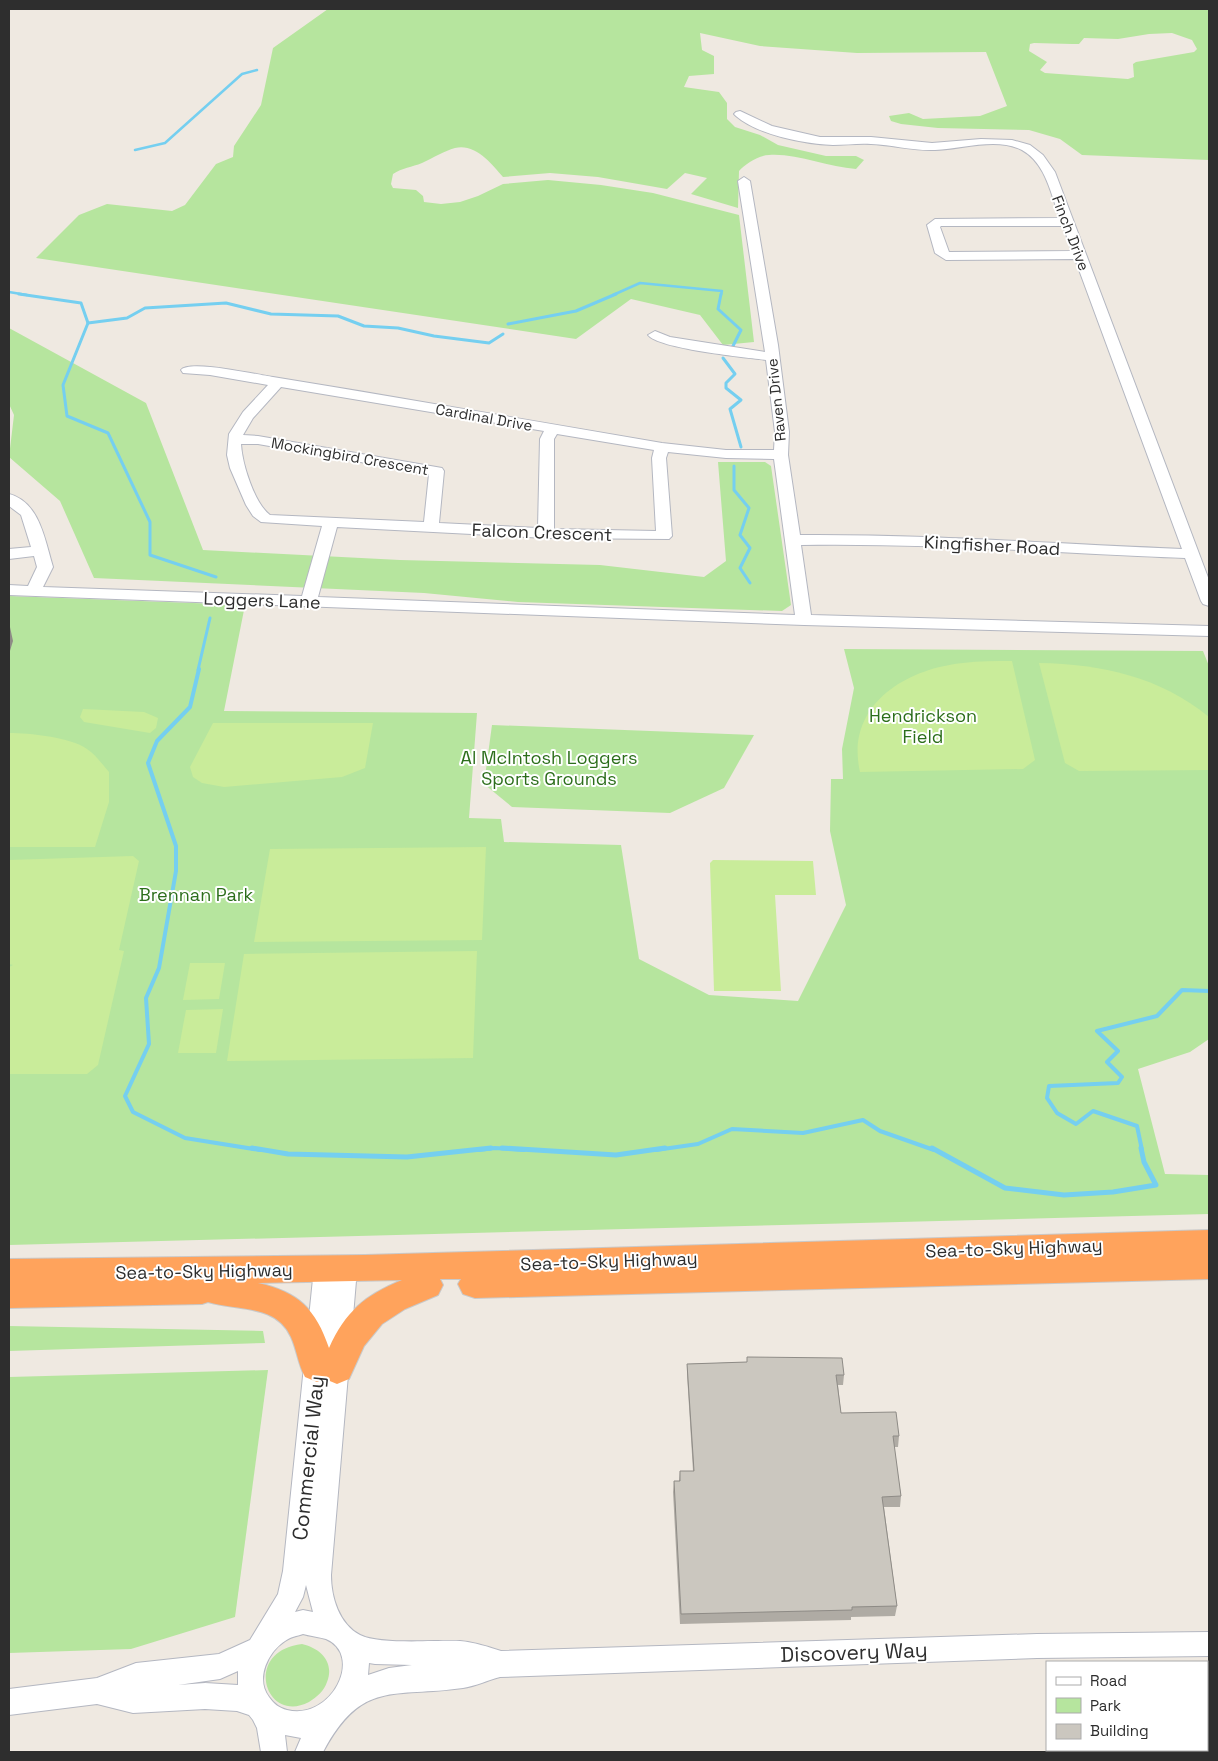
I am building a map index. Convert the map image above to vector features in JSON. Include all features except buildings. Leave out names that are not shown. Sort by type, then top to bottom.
[{"type":"highway","name":"Sea-to-Sky Highway","points":[[9,1274],[335,1278],[1209,1242]]},
{"type":"highway","name":"Sea-to-Sky Highway","points":[[335,1278],[426,1285],[1209,1266]]},
{"type":"highway","points":[[212,1290],[335,1278]]},
{"type":"highway","points":[[212,1290],[270,1300],[292,1312],[302,1325],[327,1368],[344,1348],[361,1321],[382,1306],[426,1285]]},
{"type":"highway","name":"Sea-to-Sky Highway","points":[[9,1294],[212,1290]]},
{"type":"street","name":"Finch Drive","points":[[740,114],[745,120],[755,125],[821,140],[868,140],[926,147],[992,142],[1025,148],[1036,154],[1044,163],[1209,601]]},
{"type":"street","name":"Raven Drive","points":[[744,181],[772,357],[782,432],[781,455],[804,620]]},
{"type":"street","points":[[1066,222],[938,222],[933,225],[940,253],[946,256],[1079,255]]},
{"type":"street","points":[[655,336],[667,342],[772,357]]},
{"type":"street","name":"Cardinal Drive","points":[[188,370],[210,371],[278,382],[662,447],[726,454],[781,455]]},
{"type":"street","points":[[236,439],[244,421],[278,382]]},
{"type":"street","points":[[546,533],[547,439],[553,428]]},
{"type":"street","name":"Falcon Crescent","points":[[236,439],[233,453],[234,460],[257,513],[274,520],[546,533],[664,536],[659,458],[662,447]]},
{"type":"street","name":"Mockingbird Crescent","points":[[236,439],[258,440],[437,471],[433,519],[430,528]]},
{"type":"street","points":[[9,499],[28,513],[45,567],[33,591]]},
{"type":"street","points":[[308,602],[331,523]]},
{"type":"street","name":"Kingfisher Road","points":[[794,540],[887,539],[948,544],[1190,554]]},
{"type":"street","points":[[9,554],[22,554],[40,550]]},
{"type":"street","name":"Loggers Lane","points":[[9,590],[804,620],[1209,631]]},
{"type":"street","name":"Commercial Way","points":[[335,1278],[327,1368],[318,1587],[323,1610],[344,1637]]},
{"type":"street","name":"Commercial Way","points":[[262,1644],[282,1615],[294,1588],[327,1368]]},
{"type":"street","points":[[9,1702],[97,1691],[136,1676],[220,1666],[262,1644],[285,1627],[303,1622],[318,1622],[344,1637],[356,1660],[356,1676],[340,1705],[320,1730],[308,1752]]},
{"type":"street","name":"Discovery Way","points":[[344,1637],[375,1652],[463,1654],[500,1664]]},
{"type":"street","points":[[262,1644],[251,1666],[249,1680],[252,1694],[272,1736],[274,1752]]},
{"type":"street","name":"Discovery Way","points":[[340,1705],[362,1689],[381,1682],[398,1678],[464,1674],[500,1664],[1027,1646],[1209,1644]]},
{"type":"street","points":[[97,1691],[133,1700],[205,1696],[237,1698],[260,1708],[274,1719],[286,1723],[303,1724],[320,1720],[340,1705]]},
{"type":"green space","points":[[328,9],[1209,9],[1209,160],[1082,155],[1060,139],[1029,130],[938,128],[891,121],[889,116],[909,113],[923,119],[980,116],[1007,106],[986,52],[857,53],[760,46],[700,33],[702,50],[714,56],[714,74],[689,76],[684,87],[719,92],[727,103],[727,119],[735,127],[760,135],[778,145],[826,156],[856,156],[864,160],[856,169],[790,156],[769,155],[757,158],[739,171],[738,208],[691,194],[707,178],[685,173],[667,189],[598,177],[550,173],[503,177],[482,156],[462,147],[451,149],[422,163],[396,172],[393,174],[391,184],[393,188],[416,190],[423,196],[424,202],[441,204],[460,202],[503,184],[548,180],[601,185],[653,193],[739,215],[754,342],[723,345],[700,315],[631,299],[576,339],[36,258],[79,215],[107,204],[172,211],[185,205],[216,164],[233,157],[234,146],[261,105],[273,48]],"holes":[[[1172,33],[1192,40],[1197,49],[1194,52],[1136,62],[1133,64],[1134,77],[1128,79],[1045,73],[1040,70],[1047,62],[1029,51],[1030,44],[1034,43],[1079,44],[1084,38],[1118,39],[1149,34]]]},
{"type":"green space","points":[[9,328],[146,403],[203,550],[400,560],[600,565],[704,577],[726,561],[718,462],[765,462],[771,466],[791,605],[782,611],[518,602],[424,593],[94,578],[60,501],[9,457],[14,415],[9,404]]},
{"type":"green space","points":[[9,596],[245,605],[224,711],[477,713],[469,818],[501,819],[504,842],[621,845],[639,959],[709,995],[798,1001],[846,905],[830,831],[831,779],[843,779],[842,749],[854,688],[844,649],[1203,651],[1209,666],[1209,1039],[1190,1052],[1138,1069],[1165,1174],[1209,1175],[1209,1214],[9,1245]]},
{"type":"green space","name":"Hendrickson Field","points":[[1012,661],[1035,760],[1023,769],[860,772],[858,749],[861,728],[870,710],[884,695],[920,673],[941,667],[963,663]]},
{"type":"green space","points":[[1039,663],[1085,666],[1129,675],[1171,692],[1190,703],[1209,717],[1209,770],[1079,771],[1065,763]]},
{"type":"green space","points":[[83,709],[144,712],[158,718],[156,728],[150,733],[84,722],[80,717]]},
{"type":"green space","points":[[213,723],[373,723],[365,768],[342,777],[224,787],[202,783],[193,777],[190,767]]},
{"type":"green space","name":"Al McIntosh Loggers Sports Grounds","points":[[492,725],[754,735],[724,788],[670,813],[512,807],[484,784]]},
{"type":"green space","points":[[9,733],[49,736],[70,741],[87,749],[109,772],[109,802],[95,847],[9,847]]},
{"type":"green space","points":[[486,847],[482,940],[254,942],[270,849]]},
{"type":"green space","points":[[133,856],[139,861],[119,950],[124,951],[98,1065],[87,1074],[9,1074],[9,967],[13,965],[9,964],[9,860]]},
{"type":"green space","points":[[713,860],[813,861],[816,895],[775,895],[781,991],[714,991],[710,863]]},
{"type":"green space","points":[[477,951],[473,1058],[227,1061],[244,954]]},
{"type":"green space","points":[[190,963],[225,963],[219,999],[183,1000]]},
{"type":"green space","points":[[223,1009],[216,1053],[178,1053],[186,1010]]},
{"type":"green space","points":[[9,1326],[263,1331],[265,1343],[9,1351]]},
{"type":"green space","points":[[268,1370],[235,1617],[131,1649],[9,1653],[9,1377]]},
{"type":"green space","points":[[302,1644],[315,1649],[324,1657],[329,1668],[327,1682],[320,1694],[309,1702],[294,1706],[281,1704],[272,1696],[266,1684],[266,1671],[272,1659],[283,1649]]},
{"type":"waterway","points":[[135,150],[165,143],[242,74],[257,70]]},
{"type":"waterway","points":[[613,295],[640,283],[722,291],[721,295]]},
{"type":"waterway","points":[[9,292],[27,295]]},
{"type":"waterway","points":[[19,294],[81,303],[88,323]]},
{"type":"waterway","points":[[508,324],[576,311],[616,294]]},
{"type":"waterway","points":[[721,294],[718,309],[741,330],[732,348]]},
{"type":"waterway","points":[[88,323],[127,318],[145,308],[226,303],[271,314],[338,316],[364,326],[398,328],[434,336],[489,343],[503,334]]},
{"type":"waterway","points":[[88,323],[63,385],[67,416],[108,433],[150,522],[150,555],[216,577]]},
{"type":"waterway","points":[[723,358],[735,374],[726,383],[726,388],[741,400],[730,409],[741,447]]},
{"type":"waterway","points":[[734,466],[734,490],[749,508],[740,535],[750,548],[740,568],[750,583]]},
{"type":"waterway","points":[[198,670],[210,618]]},
{"type":"waterway","points":[[199,669],[190,707],[157,741],[148,763],[176,846],[176,871],[159,968],[146,998],[149,1044],[125,1096],[133,1112],[185,1138],[260,1150]]},
{"type":"waterway","points":[[1142,1150],[1137,1126],[1093,1111],[1076,1124],[1057,1113],[1047,1098],[1049,1086],[1118,1083],[1122,1077],[1107,1062],[1118,1051],[1097,1031],[1157,1016],[1182,990],[1209,991]]},
{"type":"waterway","points":[[656,1150],[698,1144],[732,1129],[803,1133],[863,1120],[880,1131],[934,1150]]},
{"type":"waterway","points":[[252,1148],[288,1154],[407,1157],[491,1148]]},
{"type":"waterway","points":[[479,1150],[495,1148],[524,1150]]},
{"type":"waterway","points":[[502,1148],[616,1155],[665,1148]]},
{"type":"waterway","points":[[932,1148],[1005,1188],[1064,1195],[1113,1192],[1156,1185],[1144,1162],[1141,1148]]},
{"type":"park label","name":"Brennan Park","points":[[196,894]]}]
